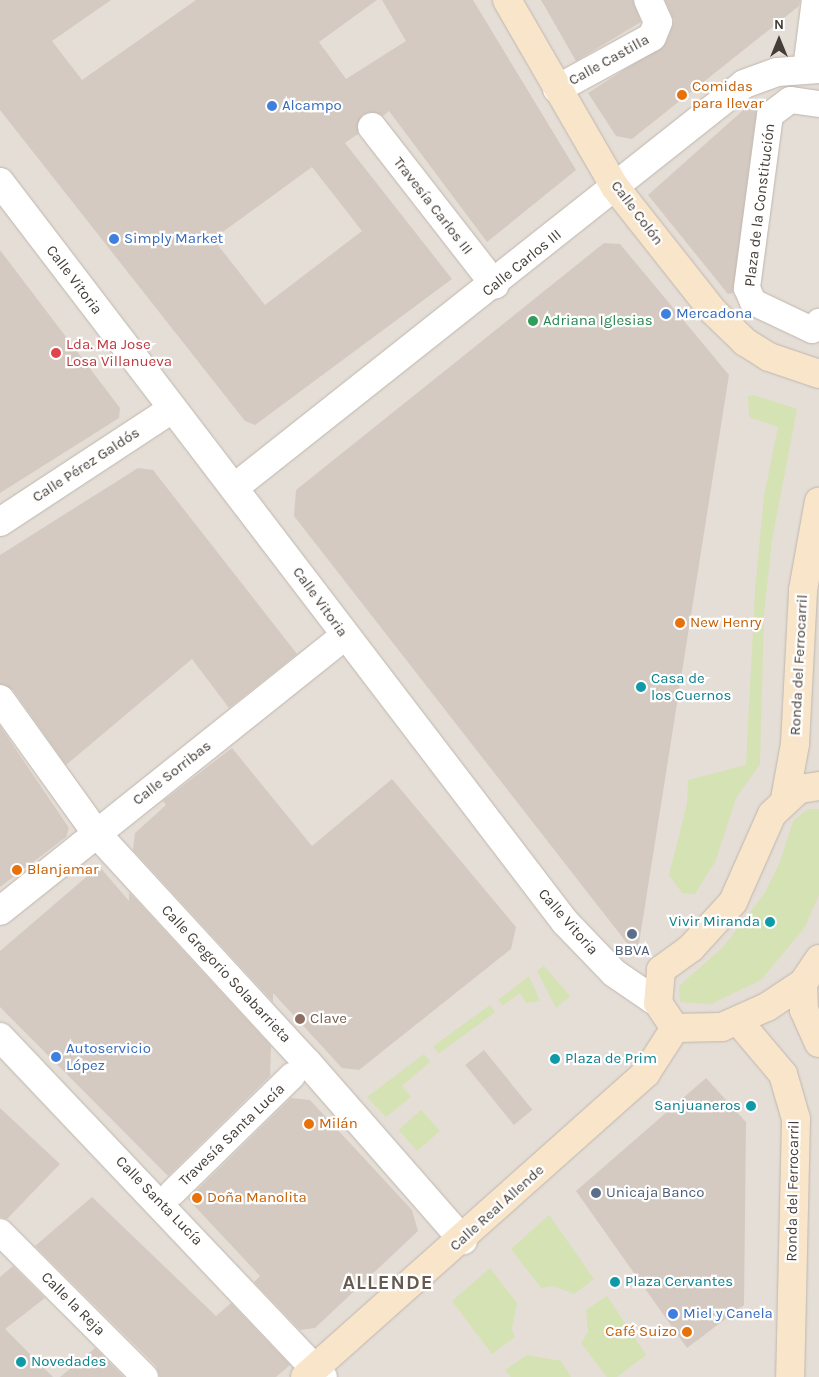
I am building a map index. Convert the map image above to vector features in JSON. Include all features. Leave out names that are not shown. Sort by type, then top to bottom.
[{"type":"main road","name":"Calle Colón","points":[[507,0],[615,187],[713,311],[744,342],[769,357],[819,374]]},
{"type":"main road","name":"Ronda del Ferrocarril","points":[[784,799],[796,731],[803,590],[819,501]]},
{"type":"main road","points":[[819,786],[799,789],[784,799],[772,814],[733,902],[691,948],[661,970],[658,1003],[675,1028],[698,1030],[739,1022],[803,983],[819,960]]},
{"type":"main road","points":[[803,983],[804,1010],[819,1043]]},
{"type":"main road","name":"Ronda del Ferrocarril","points":[[739,1022],[783,1074],[796,1119],[790,1377]]},
{"type":"main road","name":"Calle Real Allende","points":[[315,1374],[646,1072],[675,1028]]},
{"type":"street","name":"Calle Castilla","points":[[557,89],[652,37],[658,22],[648,0]]},
{"type":"street","points":[[813,69],[816,0]]},
{"type":"street","name":"Calle Carlos III","points":[[236,487],[495,285],[744,84],[764,75],[813,69]]},
{"type":"street","name":"Plaza de la Constitución","points":[[819,104],[790,100],[770,115],[747,288],[752,302],[812,330],[819,322]]},
{"type":"street","name":"Travesía Carlos III","points":[[372,128],[495,285]]},
{"type":"street","name":"Calle Vitoria","points":[[0,182],[172,409],[236,487],[344,636],[565,922],[614,973],[658,1003]]},
{"type":"street","name":"Calle Pérez Galdós","points":[[0,522],[172,409]]},
{"type":"street","name":"Calle Sorribas","points":[[0,911],[344,636]]},
{"type":"street","name":"Calle Gregorio Solabarrieta","points":[[0,699],[97,834],[307,1062],[463,1240]]},
{"type":"street","name":"Calle Santa Lucía","points":[[0,1037],[315,1374]]},
{"type":"street","name":"Travesía Santa Lucía","points":[[172,1193],[292,1076]]},
{"type":"street","name":"Calle la Reja","points":[[0,1232],[145,1377]]},
{"type":"shaded area","points":[[0,0],[819,0],[819,1377],[0,1377]]},
{"type":"green space","points":[[753,395],[797,409],[772,540],[764,615],[760,764],[736,798],[716,860],[695,894],[682,893],[669,875],[687,804],[688,780],[746,765],[755,590],[764,496],[778,427],[749,417],[748,397]]},
{"type":"green space","points":[[808,809],[819,809],[819,895],[805,927],[761,980],[711,1004],[680,1002],[679,986],[723,947],[764,894],[780,862],[793,821]]},
{"type":"green space","points":[[544,966],[570,996],[556,1008],[537,971]]},
{"type":"green space","points":[[529,976],[540,1001],[526,1003],[520,993],[503,1005],[498,1000]]},
{"type":"green space","points":[[490,1005],[495,1012],[439,1053],[433,1046]]},
{"type":"green space","points":[[424,1054],[430,1062],[402,1086],[411,1097],[386,1117],[367,1097]]},
{"type":"green space","points":[[421,1110],[440,1131],[417,1151],[399,1130]]},
{"type":"green space","points":[[549,1215],[594,1279],[574,1294],[554,1286],[541,1288],[511,1249]]},
{"type":"green space","points":[[490,1268],[517,1303],[512,1329],[515,1337],[492,1354],[452,1301]]},
{"type":"green space","points":[[607,1296],[646,1355],[617,1377],[607,1377],[581,1343],[588,1332],[586,1310]]},
{"type":"green space","points":[[527,1355],[561,1361],[571,1377],[511,1377],[505,1370]]},
{"type":"building","points":[[0,0],[111,0],[52,41],[82,80],[196,0],[377,0],[319,42],[346,79],[406,41],[382,0],[473,0],[576,170],[487,242],[389,111],[383,116],[370,112],[362,115],[358,134],[345,143],[452,279],[255,425],[245,421],[0,110]],"holes":[[[312,167],[362,231],[265,305],[213,239]]]},
{"type":"building","points":[[541,0],[633,0],[641,22],[576,61]]},
{"type":"building","points":[[665,0],[800,0],[799,6],[632,139],[616,136],[588,93],[666,43],[674,21]]},
{"type":"building","points":[[749,105],[757,109],[733,293],[728,294],[648,195]]},
{"type":"building","points":[[604,243],[620,244],[729,375],[637,956],[294,516],[296,490]]},
{"type":"building","points":[[0,250],[120,408],[119,418],[0,493]]},
{"type":"building","points":[[138,468],[153,470],[297,654],[229,708],[192,659],[66,765],[13,690],[0,684],[0,555]]},
{"type":"building","points":[[0,726],[69,828],[66,837],[0,887]]},
{"type":"building","points":[[232,748],[312,846],[392,779],[516,927],[511,949],[359,1070],[342,1068],[273,993],[273,1002],[133,850],[135,833],[166,805],[163,801]]},
{"type":"building","points":[[99,866],[129,901],[129,892],[271,1046],[270,1076],[168,1176],[0,1007],[0,951]]},
{"type":"building","points":[[484,1050],[532,1110],[514,1125],[465,1065]]},
{"type":"building","points":[[706,1078],[746,1122],[744,1305],[687,1348],[576,1191]]},
{"type":"building","points":[[291,1098],[310,1100],[412,1210],[418,1231],[315,1328],[300,1330],[254,1282],[260,1276],[188,1199]]},
{"type":"building","points":[[0,1108],[60,1164],[7,1219],[0,1217]]},
{"type":"building","points":[[92,1197],[216,1316],[231,1303],[290,1365],[276,1377],[160,1377],[156,1366],[35,1246]]},
{"type":"building","points":[[13,1266],[45,1298],[5,1329],[53,1377],[0,1377],[0,1277]]},
{"type":"building","points":[[95,1348],[124,1377],[60,1377]]},
{"type":"place","name":"Comidas para llevar","points":[[682,95]]},
{"type":"place","name":"Alcampo","points":[[272,106]]},
{"type":"place","name":"Simply Market","points":[[114,239]]},
{"type":"place","name":"Mercadona","points":[[666,314]]},
{"type":"place","name":"Adriana Iglesias","points":[[533,321]]},
{"type":"place","name":"Lda. Mª Jose Losa Villanueva","points":[[56,353]]},
{"type":"place","name":"New Henry","points":[[680,623]]},
{"type":"place","name":"Casa de los Cuernos","points":[[641,687]]},
{"type":"place","name":"Blanjamar","points":[[17,870]]},
{"type":"place","name":"Vivir Miranda","points":[[770,922]]},
{"type":"place","name":"BBVA","points":[[632,934]]},
{"type":"place","name":"Clave","points":[[300,1019]]},
{"type":"place","name":"Autoservicio López","points":[[56,1057]]},
{"type":"place","name":"Plaza de Prim","points":[[555,1059]]},
{"type":"place","name":"Sanjuaneros","points":[[751,1106]]},
{"type":"place","name":"Milán","points":[[309,1124]]},
{"type":"place","name":"Unicaja Banco","points":[[596,1193]]},
{"type":"place","name":"Doña Manolita","points":[[197,1198]]},
{"type":"place","name":"Plaza Cervantes","points":[[615,1282]]},
{"type":"place","name":"Miel y Canela","points":[[673,1314]]},
{"type":"place","name":"Café Suizo","points":[[687,1332]]},
{"type":"place","name":"Novedades","points":[[21,1362]]},
{"type":"district","name":"ALLENDE","points":[[388,1282]]}]
